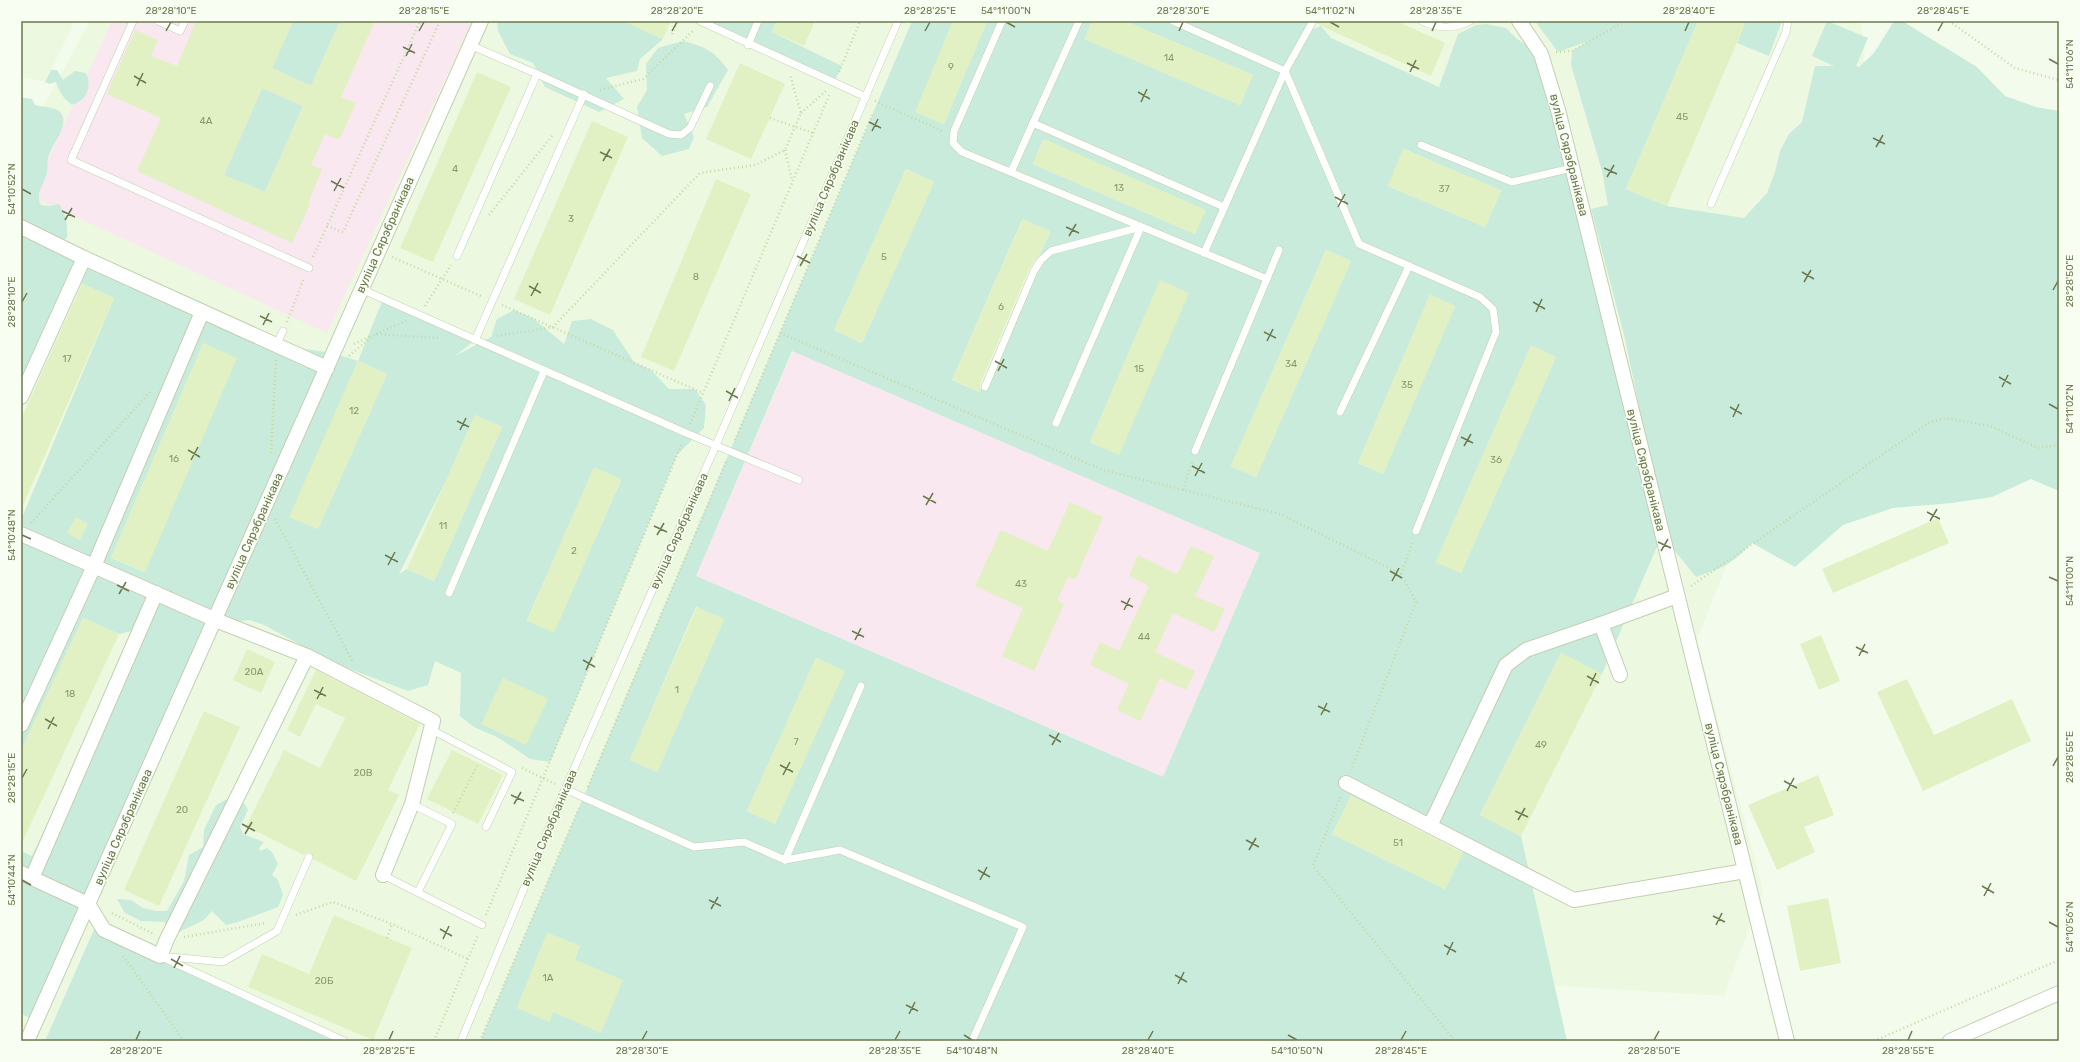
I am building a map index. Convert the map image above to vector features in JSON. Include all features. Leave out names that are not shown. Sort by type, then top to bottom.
[{"type":"street","name":"вуліца Сярэбранікава","points":[[27,1041],[481,21]]},
{"type":"street","name":"вуліца Сярэбранікава","points":[[1519,21],[1541,54],[1558,110],[1786,1041]]},
{"type":"street","points":[[21,227],[84,258],[327,368]]},
{"type":"street","points":[[21,397],[84,258]]},
{"type":"street","points":[[21,725],[94,566],[202,312]]},
{"type":"street","points":[[24,531],[94,566],[216,619],[307,656],[433,721],[432,730],[412,804],[384,875]]},
{"type":"street","points":[[156,593],[27,875],[88,904],[104,930],[160,956],[307,656]]},
{"type":"street","points":[[1430,826],[1506,665],[1526,650],[1677,596]]},
{"type":"street","points":[[1601,624],[1620,675]]},
{"type":"street","points":[[1346,782],[1574,900],[1745,871]]},
{"type":"street","points":[[1950,1041],[2059,993]]},
{"type":"lane","points":[[133,21],[71,160],[308,268]]},
{"type":"lane","points":[[158,21],[180,31],[185,21]]},
{"type":"lane","points":[[748,45],[758,21]]},
{"type":"lane","name":"вуліца Сярэбранікава","points":[[461,1041],[564,789],[716,445],[898,21]]},
{"type":"lane","points":[[1002,21],[954,131],[953,143],[962,152],[1267,279]]},
{"type":"lane","points":[[1011,172],[1079,21]]},
{"type":"lane","points":[[1173,21],[1285,71],[1359,244],[1480,297],[1493,309],[1496,332],[1416,531]]},
{"type":"lane","points":[[1204,253],[1285,71],[1313,21]]},
{"type":"lane","points":[[1422,21],[1434,27],[1451,27],[1470,21]]},
{"type":"lane","points":[[1711,204],[1786,32],[1788,21]]},
{"type":"lane","points":[[701,22],[748,45],[866,97]]},
{"type":"lane","points":[[470,45],[584,94],[669,134],[681,135],[690,128],[710,86]]},
{"type":"lane","points":[[457,256],[537,74]]},
{"type":"lane","points":[[475,340],[584,94]]},
{"type":"lane","points":[[1033,124],[1224,207]]},
{"type":"lane","points":[[1421,144],[1512,182],[1572,168]]},
{"type":"lane","points":[[985,386],[1034,272],[1041,260],[1051,251],[1141,227]]},
{"type":"lane","points":[[1056,424],[1141,227]]},
{"type":"lane","points":[[1195,450],[1279,250]]},
{"type":"lane","points":[[1340,412],[1409,266]]},
{"type":"lane","points":[[361,289],[686,434],[716,445],[798,480]]},
{"type":"lane","points":[[276,346],[283,332]]},
{"type":"lane","points":[[449,593],[544,371]]},
{"type":"lane","points":[[785,860],[861,686]]},
{"type":"lane","points":[[432,730],[512,772],[486,827]]},
{"type":"lane","points":[[564,789],[694,847],[744,842],[785,860],[840,850],[1023,927],[972,1041]]},
{"type":"lane","points":[[412,804],[452,824],[418,892]]},
{"type":"lane","points":[[160,956],[223,962],[276,931],[309,857]]},
{"type":"lane","points":[[384,875],[482,925]]},
{"type":"lane","points":[[160,956],[344,1041]]},
{"type":"path","points":[[283,332],[308,268],[420,21]]},
{"type":"path","points":[[327,226],[343,232],[440,21]]},
{"type":"path","points":[[672,34],[678,21]]},
{"type":"path","points":[[434,1041],[703,393],[860,21]]},
{"type":"path","points":[[1541,54],[1572,51],[1626,21]]},
{"type":"path","points":[[1949,21],[2015,68],[2059,80]]},
{"type":"path","points":[[584,94],[643,79],[701,22]]},
{"type":"path","points":[[783,60],[792,80],[800,113],[785,150],[793,182]]},
{"type":"path","points":[[800,113],[834,83]]},
{"type":"path","points":[[480,1041],[880,95]]},
{"type":"path","points":[[866,97],[945,132],[954,131]]},
{"type":"path","points":[[770,118],[813,133]]},
{"type":"path","points":[[486,218],[555,132]]},
{"type":"path","points":[[475,340],[553,327],[700,173],[755,165],[785,150]]},
{"type":"path","points":[[386,254],[703,393]]},
{"type":"path","points":[[333,353],[419,315],[457,256]]},
{"type":"path","points":[[780,333],[1103,470],[1280,514],[1401,574],[1416,602],[1313,866],[1455,1041]]},
{"type":"path","points":[[347,358],[375,334],[444,338]]},
{"type":"path","points":[[271,457],[276,346]]},
{"type":"path","points":[[24,531],[156,386]]},
{"type":"path","points":[[1677,596],[1930,422],[1946,418],[1990,426],[2038,448],[2059,445]]},
{"type":"path","points":[[1183,490],[1195,450]]},
{"type":"path","points":[[269,496],[272,511],[355,666]]},
{"type":"path","points":[[1401,574],[1416,531]]},
{"type":"path","points":[[452,815],[482,755]]},
{"type":"path","points":[[167,939],[281,921],[333,902],[392,924],[468,959]]},
{"type":"path","points":[[386,938],[392,924]]},
{"type":"path","points":[[122,955],[184,1041]]},
{"type":"path","points":[[1874,1041],[2059,960]]},
{"type":"shaded area","points":[[21,21],[75,21],[45,82],[21,77]]},
{"type":"shaded area","points":[[90,21],[1861,21],[1875,186],[1697,640],[1763,891],[1724,996],[1320,972],[1265,1041],[21,1041],[21,147]]},
{"type":"shaded area","points":[[112,21],[472,21],[327,333],[31,196]]},
{"type":"shaded area","points":[[293,21],[340,21],[311,86],[272,68]]},
{"type":"shaded area","points":[[497,21],[633,21],[632,25],[663,39],[640,59],[637,71],[606,78],[624,99],[599,112],[545,87],[533,63],[510,54],[498,31]]},
{"type":"shaded area","points":[[700,21],[777,21],[772,32],[842,66],[834,83]]},
{"type":"shaded area","points":[[912,21],[953,21],[916,112],[944,124],[987,21],[1092,21],[1085,39],[1240,105],[1253,75],[1124,21],[1313,21],[1308,31],[1321,26],[1331,38],[1439,87],[1458,34],[1476,25],[1486,24],[1506,28],[1517,39],[1541,54],[1630,401],[1639,406],[1625,339],[1591,209],[1608,205],[1602,171],[1571,65],[1572,51],[1589,41],[1558,52],[1535,21],[1698,21],[1626,189],[1667,206],[1744,218],[1767,193],[1775,172],[1780,151],[1789,134],[1802,122],[1815,66],[1834,66],[1812,56],[1827,21],[1868,38],[1856,66],[1859,67],[1874,53],[1894,21],[1902,21],[1977,67],[2005,96],[2036,107],[2059,111],[2059,491],[2031,479],[1992,497],[1952,503],[1893,508],[1843,525],[1795,567],[1752,543],[1733,561],[1713,571],[1696,577],[1662,535],[1602,674],[1561,653],[1480,815],[1521,836],[1567,1041],[480,1041]],"holes":[[[1043,140],[1205,210],[1195,234],[1033,164]],[[1404,149],[1501,191],[1485,227],[1388,186]],[[906,169],[934,182],[862,343],[834,330]],[[1022,220],[1050,232],[979,392],[952,380]],[[1326,250],[1351,261],[1256,477],[1231,466]],[[1160,281],[1118,454],[1090,442]],[[1430,295],[1455,306],[1383,474],[1358,463]],[[1531,346],[1556,357],[1461,573],[1436,562]],[[792,351],[1260,553],[1163,777],[696,576]],[[696,607],[724,619],[657,772],[630,760]],[[816,658],[844,671],[775,824],[747,811]],[[1351,796],[1464,850],[1445,889],[1332,834]],[[547,933],[580,946],[549,1021],[517,1008]]]},
{"type":"shaded area","points":[[1746,21],[1782,21],[1769,56],[1737,43]]},
{"type":"shaded area","points":[[683,41],[698,45],[714,54],[728,70],[707,107],[684,114],[694,137],[689,149],[662,156],[642,138],[637,107],[647,90],[646,64],[658,48]]},
{"type":"shaded area","points":[[51,70],[57,70],[63,80],[75,71],[86,73],[88,78],[88,88],[85,96],[77,103],[72,105],[62,95],[56,82],[50,84],[45,82]]},
{"type":"shaded area","points":[[262,88],[303,106],[265,192],[224,175]]},
{"type":"shaded area","points":[[21,97],[32,99],[35,105],[59,111],[63,118],[62,130],[48,158],[47,174],[39,194],[39,201],[41,205],[49,206],[59,204],[65,216],[67,224],[67,238],[61,241],[276,345],[333,353],[358,361],[383,299],[475,340],[455,356],[491,337],[497,319],[514,310],[534,319],[564,344],[572,321],[591,319],[613,330],[634,362],[651,370],[669,389],[695,389],[706,405],[704,428],[677,455],[550,762],[530,759],[499,738],[474,727],[460,716],[461,673],[435,661],[428,685],[408,691],[334,663],[264,625],[250,620],[223,623],[216,620],[36,1021],[21,1014],[21,851],[32,856],[140,629],[119,634],[83,618],[21,751],[21,520],[114,298],[80,283],[84,260],[21,397]],"holes":[[[203,344],[145,572],[111,558]],[[358,361],[387,374],[318,529],[290,517]],[[475,415],[502,427],[434,581],[407,569],[399,574],[446,481]],[[594,468],[621,480],[554,632],[527,620]]]},
{"type":"shaded area","points":[[793,351],[1260,553],[1163,778],[696,576]]},
{"type":"shaded area","points":[[231,797],[245,804],[248,810],[240,826],[243,834],[264,842],[259,848],[260,851],[267,848],[272,852],[278,864],[272,875],[278,880],[283,895],[278,907],[226,925],[212,911],[204,920],[179,932],[165,931],[165,922],[141,921],[125,913],[117,899],[131,900],[143,908],[156,911],[167,911],[184,881],[189,855],[203,847],[204,830],[216,805]]},
{"type":"shaded area","points":[[95,927],[344,1041],[45,1041]]},
{"type":"building","points":[[196,21],[293,21],[272,68],[311,86],[340,21],[375,21],[341,97],[356,103],[339,140],[325,134],[311,165],[322,169],[308,203],[310,204],[292,243],[137,171],[161,118],[107,94],[135,30],[158,40],[151,56],[177,66]],"holes":[[[262,88],[303,106],[265,192],[224,175]]]},
{"type":"building","points":[[623,21],[671,21],[663,39]]},
{"type":"building","points":[[777,21],[815,21],[804,46],[772,32]]},
{"type":"building","points":[[953,21],[987,21],[944,124],[915,112]]},
{"type":"building","points":[[1092,21],[1124,21],[1253,75],[1240,105],[1084,39]]},
{"type":"building","points":[[1318,21],[1396,21],[1445,43],[1431,76],[1317,24]]},
{"type":"building","points":[[1698,21],[1746,21],[1667,206],[1626,189]]},
{"type":"building","points":[[740,63],[785,84],[751,159],[706,139]]},
{"type":"building","points":[[477,72],[511,87],[433,262],[400,248]]},
{"type":"building","points":[[592,121],[628,137],[550,315],[514,299]]},
{"type":"building","points":[[1044,139],[1206,210],[1195,234],[1033,164]]},
{"type":"building","points":[[1403,149],[1501,190],[1485,227],[1388,186]]},
{"type":"building","points":[[906,169],[934,182],[862,343],[834,330]]},
{"type":"building","points":[[716,179],[751,194],[674,371],[641,357]]},
{"type":"building","points":[[1023,219],[1050,231],[1040,254],[1029,269],[980,385],[980,392],[952,380]]},
{"type":"building","points":[[1326,250],[1351,261],[1256,477],[1231,466]]},
{"type":"building","points":[[1160,280],[1189,293],[1119,455],[1090,442]]},
{"type":"building","points":[[82,284],[114,298],[21,510],[21,419]]},
{"type":"building","points":[[1430,294],[1455,306],[1383,474],[1358,463]]},
{"type":"building","points":[[203,343],[237,358],[145,572],[111,558]]},
{"type":"building","points":[[1531,345],[1556,357],[1461,573],[1436,562]]},
{"type":"building","points":[[358,361],[387,374],[318,529],[289,517]]},
{"type":"building","points":[[475,415],[502,427],[434,581],[407,569]]},
{"type":"building","points":[[594,467],[621,479],[554,633],[527,621]]},
{"type":"building","points":[[1070,502],[1103,517],[1075,580],[1068,577],[1057,600],[1064,604],[1034,671],[1002,656],[1023,608],[975,586],[1001,530],[1048,551]]},
{"type":"building","points":[[76,517],[88,524],[80,540],[67,533]]},
{"type":"building","points":[[1938,518],[1949,543],[1833,593],[1822,569]]},
{"type":"building","points":[[1191,546],[1214,556],[1195,596],[1225,609],[1214,632],[1173,613],[1155,652],[1195,671],[1186,690],[1160,678],[1140,721],[1117,710],[1129,684],[1090,665],[1100,642],[1119,651],[1149,586],[1129,576],[1138,555],[1177,574]]},
{"type":"building","points":[[697,607],[724,619],[657,772],[630,760]]},
{"type":"building","points":[[83,618],[119,634],[21,845],[21,751]]},
{"type":"building","points":[[1821,635],[1840,681],[1819,690],[1800,644]]},
{"type":"building","points":[[247,649],[275,662],[261,693],[233,680]]},
{"type":"building","points":[[1561,653],[1602,674],[1521,836],[1480,815]]},
{"type":"building","points":[[816,658],[845,671],[775,824],[747,811]]},
{"type":"building","points":[[316,670],[420,724],[388,790],[399,795],[356,881],[313,859],[311,853],[308,852],[304,855],[246,826],[284,750],[320,768],[345,718],[316,704],[300,737],[287,730]]},
{"type":"building","points":[[503,678],[548,699],[526,745],[481,724]]},
{"type":"building","points":[[1907,679],[1934,735],[2012,699],[2031,741],[1923,791],[1877,692]]},
{"type":"building","points":[[204,711],[240,727],[159,906],[124,890]]},
{"type":"building","points":[[452,750],[503,775],[478,824],[427,799]]},
{"type":"building","points":[[1818,775],[1834,815],[1804,827],[1815,852],[1777,870],[1748,805]]},
{"type":"building","points":[[1351,795],[1463,853],[1445,889],[1332,834]]},
{"type":"building","points":[[1828,898],[1841,963],[1800,971],[1787,906]]},
{"type":"building","points":[[334,915],[412,948],[373,1040],[248,987],[262,954],[309,974]]},
{"type":"building","points":[[547,933],[580,946],[574,959],[623,980],[601,1033],[553,1012],[549,1022],[517,1008]]}]
